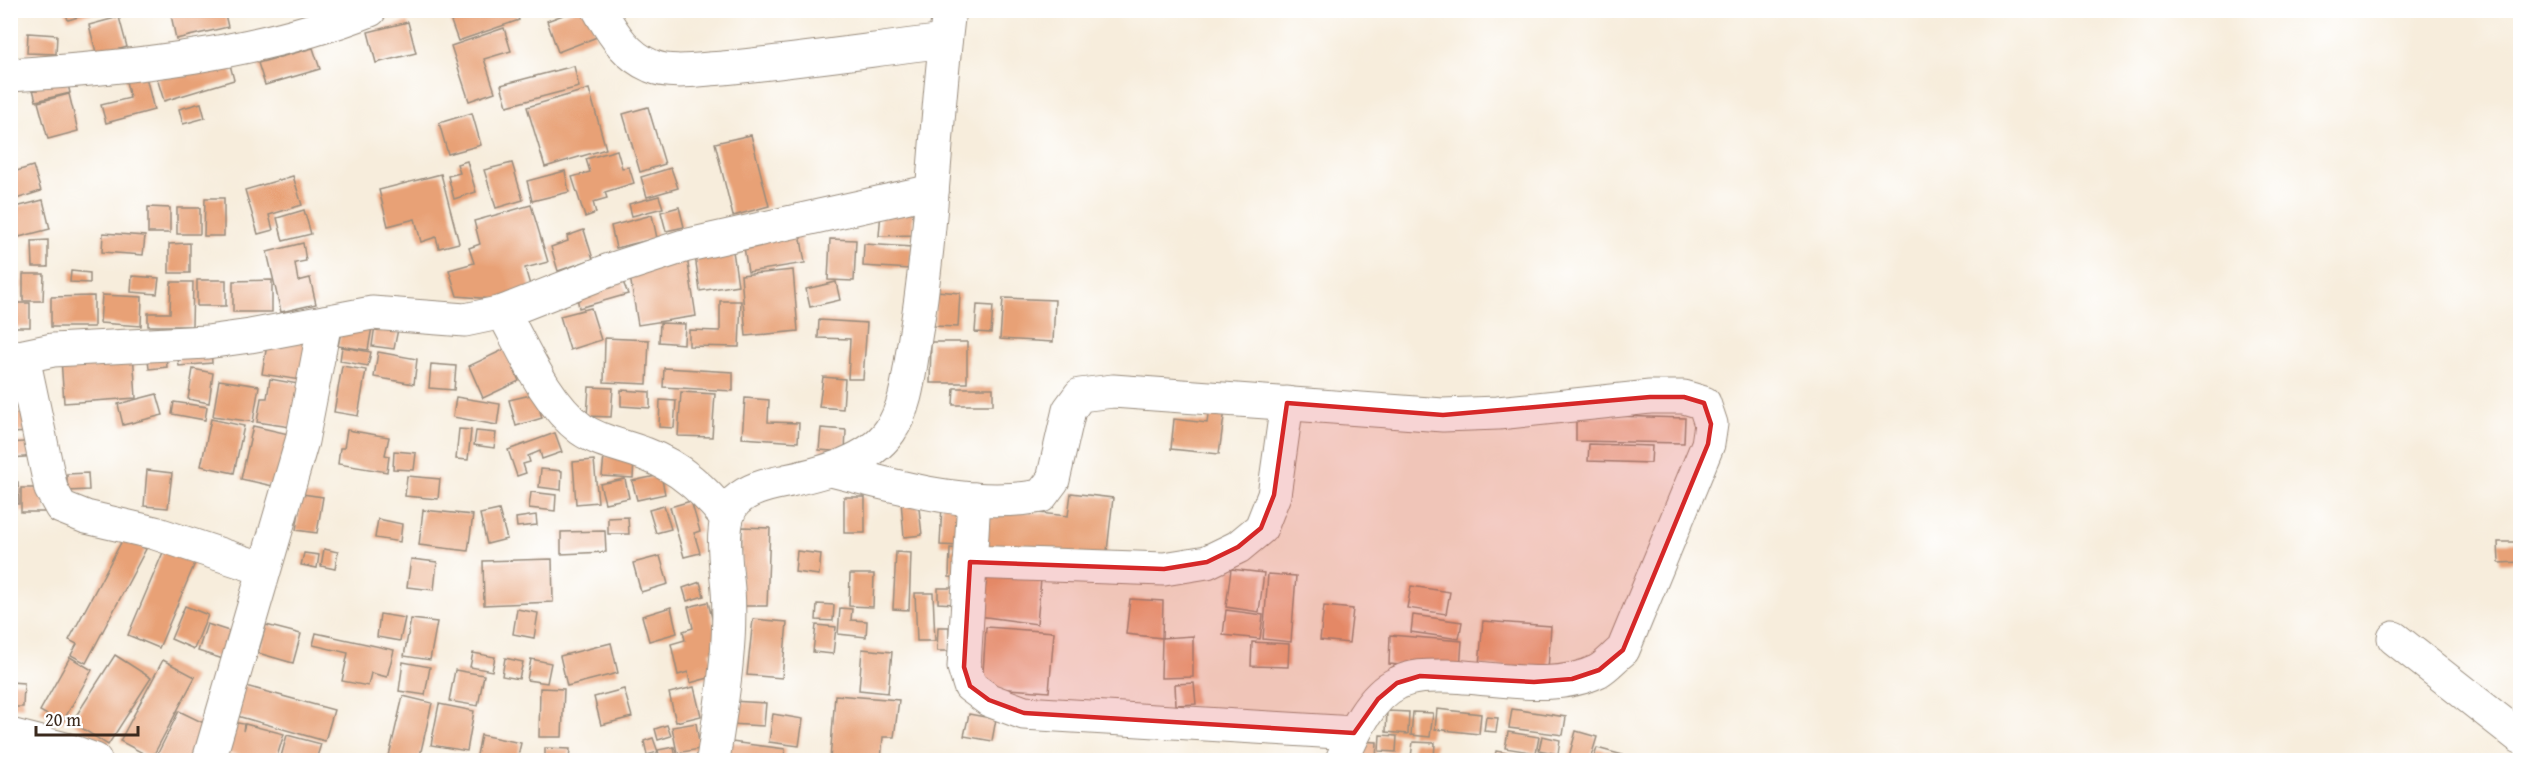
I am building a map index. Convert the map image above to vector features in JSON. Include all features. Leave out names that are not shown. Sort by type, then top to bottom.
[{"type":"street","points":[[10,75],[76,71],[286,39],[338,23],[370,10]]},
{"type":"street","points":[[599,10],[617,39],[633,57],[654,68],[687,70],[753,65],[947,26],[922,298],[904,400],[890,432],[865,454],[831,470],[757,487],[736,501],[727,518],[725,544],[729,600],[724,677],[713,760]]},
{"type":"street","points":[[264,569],[155,533],[86,517],[61,507],[51,489],[17,358],[53,350],[207,342],[372,313],[465,321],[503,312],[607,271],[684,246],[932,191]]},
{"type":"street","points":[[503,312],[537,374],[564,416],[584,431],[646,454],[680,471],[706,492],[727,518]]},
{"type":"street","points":[[208,760],[302,441],[325,322]]},
{"type":"street","points":[[831,470],[924,494],[1016,501],[1041,496],[1053,480],[1069,410],[1080,395],[1113,391],[1443,415],[1498,413],[1650,397],[1684,397],[1704,403],[1710,424],[1708,444],[1623,650],[1599,670],[1572,679],[1534,682],[1480,677],[1420,676],[1397,683],[1378,699],[1348,747],[1024,712],[989,700],[970,686],[964,667],[974,499]]},
{"type":"street","points":[[970,562],[1164,569],[1207,562],[1238,547],[1261,528],[1274,495],[1287,403]]},
{"type":"street","points":[[2394,638],[2520,737]]},
{"type":"street","points":[[10,735],[96,760]]},
{"type":"highlighted area","points":[[1650,397],[1684,397],[1704,403],[1711,424],[1708,444],[1623,650],[1599,670],[1572,679],[1534,682],[1420,676],[1397,683],[1378,699],[1354,733],[1024,713],[989,700],[970,686],[964,667],[970,562],[1164,569],[1207,562],[1238,547],[1261,528],[1274,495],[1287,403],[1443,415]]},
{"type":"building","points":[[65,10],[99,10],[99,11],[68,20]]},
{"type":"building","points":[[170,10],[224,10],[228,27],[176,39]]},
{"type":"building","points":[[447,10],[515,10],[519,20],[458,41]]},
{"type":"building","points":[[576,10],[588,10],[597,37],[558,52],[547,21]]},
{"type":"building","points":[[119,17],[127,47],[97,56],[89,25]]},
{"type":"building","points":[[408,22],[416,53],[376,63],[368,32]]},
{"type":"building","points":[[504,28],[511,51],[484,59],[495,92],[469,101],[451,46]]},
{"type":"building","points":[[28,33],[57,35],[56,54],[27,53]]},
{"type":"building","points":[[313,48],[320,69],[265,85],[258,63]]},
{"type":"building","points":[[228,57],[234,80],[164,101],[157,78]]},
{"type":"building","points":[[143,64],[154,110],[106,123],[101,105],[130,98],[123,69]]},
{"type":"building","points":[[574,66],[579,87],[507,106],[501,85]]},
{"type":"building","points":[[66,76],[70,93],[36,101],[32,85]]},
{"type":"building","points":[[589,89],[606,149],[545,167],[527,107]]},
{"type":"building","points":[[69,94],[78,131],[48,139],[38,102]]},
{"type":"building","points":[[201,103],[205,118],[183,124],[179,109]]},
{"type":"building","points":[[648,107],[665,164],[640,172],[623,114]]},
{"type":"building","points":[[472,113],[481,145],[448,154],[439,123]]},
{"type":"building","points":[[751,135],[769,206],[733,216],[715,143]]},
{"type":"building","points":[[617,150],[622,168],[629,167],[634,183],[605,192],[607,198],[593,202],[596,213],[585,217],[572,177],[590,172],[586,159]]},
{"type":"building","points":[[467,161],[476,192],[454,199],[448,176],[460,173],[457,164]]},
{"type":"building","points":[[512,163],[523,200],[496,208],[484,170]]},
{"type":"building","points":[[33,166],[41,191],[10,201],[10,173]]},
{"type":"building","points":[[671,168],[678,188],[647,197],[641,177]]},
{"type":"building","points":[[565,171],[569,192],[532,201],[527,181]]},
{"type":"building","points":[[441,174],[459,243],[439,248],[436,237],[421,242],[415,219],[388,226],[379,190]]},
{"type":"building","points":[[293,176],[302,205],[269,215],[273,230],[258,234],[245,190]]},
{"type":"building","points":[[659,196],[663,208],[632,216],[629,204]]},
{"type":"building","points":[[205,198],[224,198],[224,236],[204,236]]},
{"type":"building","points":[[43,200],[50,229],[19,237],[12,208]]},
{"type":"building","points":[[531,205],[548,262],[525,268],[532,292],[505,300],[457,296],[449,270],[474,263],[469,248],[480,244],[474,221]]},
{"type":"building","points":[[913,205],[913,235],[879,236],[881,212]]},
{"type":"building","points":[[148,207],[170,208],[170,233],[148,233]]},
{"type":"building","points":[[679,207],[684,227],[666,231],[661,212]]},
{"type":"building","points":[[177,208],[200,208],[200,234],[177,234]]},
{"type":"building","points":[[304,210],[311,234],[283,241],[277,218]]},
{"type":"building","points":[[652,215],[657,238],[616,248],[611,226]]},
{"type":"building","points":[[584,230],[593,259],[558,271],[551,247],[568,241],[567,236]]},
{"type":"building","points":[[103,233],[145,236],[143,255],[102,252]]},
{"type":"building","points":[[800,233],[805,263],[748,272],[743,241]]},
{"type":"building","points":[[830,239],[856,240],[854,281],[828,280]]},
{"type":"building","points":[[48,240],[48,267],[33,267],[32,241]]},
{"type":"building","points":[[190,243],[190,273],[169,273],[169,244]]},
{"type":"building","points":[[303,243],[306,261],[295,263],[298,281],[310,278],[316,304],[281,312],[267,252]]},
{"type":"building","points":[[732,244],[738,285],[700,291],[694,249]]},
{"type":"building","points":[[864,244],[912,247],[910,269],[863,266]]},
{"type":"building","points":[[687,257],[696,316],[638,325],[629,270]]},
{"type":"building","points":[[793,270],[798,331],[746,336],[741,275]]},
{"type":"building","points":[[71,271],[90,273],[90,283],[70,282]]},
{"type":"building","points":[[23,274],[44,274],[43,301],[23,301]]},
{"type":"building","points":[[132,276],[159,278],[157,294],[131,292]]},
{"type":"building","points":[[621,277],[628,294],[579,308],[576,291]]},
{"type":"building","points":[[197,280],[226,280],[226,306],[197,306]]},
{"type":"building","points":[[272,280],[272,312],[233,312],[233,281]]},
{"type":"building","points":[[171,282],[193,282],[192,326],[148,326],[148,313],[170,313]]},
{"type":"building","points":[[836,282],[840,300],[810,307],[806,289]]},
{"type":"building","points":[[936,291],[960,293],[958,327],[934,326]]},
{"type":"building","points":[[102,295],[142,297],[141,326],[100,323]]},
{"type":"building","points":[[94,296],[94,327],[51,327],[51,297]]},
{"type":"building","points":[[1003,298],[1055,300],[1053,342],[1000,339]]},
{"type":"building","points":[[720,301],[741,301],[739,347],[689,346],[689,330],[720,331]]},
{"type":"building","points":[[10,303],[30,303],[30,327],[10,327]]},
{"type":"building","points":[[977,305],[993,306],[991,333],[975,332]]},
{"type":"building","points":[[591,308],[601,340],[570,350],[560,316]]},
{"type":"building","points":[[819,320],[867,323],[863,379],[848,379],[850,339],[818,338]]},
{"type":"building","points":[[343,322],[372,327],[368,350],[338,346]]},
{"type":"building","points":[[660,323],[685,324],[684,344],[659,342]]},
{"type":"building","points":[[375,325],[398,329],[394,349],[372,346]]},
{"type":"building","points":[[269,333],[313,341],[306,381],[262,374]]},
{"type":"building","points":[[605,338],[649,340],[647,384],[604,382]]},
{"type":"building","points":[[931,342],[967,342],[967,383],[930,383]]},
{"type":"building","points":[[342,347],[371,352],[368,366],[340,361]]},
{"type":"building","points":[[165,348],[167,367],[149,369],[147,350]]},
{"type":"building","points":[[211,349],[212,363],[179,366],[177,352]]},
{"type":"building","points":[[505,349],[519,381],[483,398],[469,366]]},
{"type":"building","points":[[133,352],[136,398],[64,403],[61,358]]},
{"type":"building","points":[[378,352],[417,359],[414,384],[374,377]]},
{"type":"building","points":[[431,364],[456,366],[454,390],[429,388]]},
{"type":"building","points":[[342,366],[366,370],[358,416],[334,412]]},
{"type":"building","points":[[664,368],[733,372],[733,391],[663,387]]},
{"type":"building","points":[[193,369],[213,373],[209,403],[188,399]]},
{"type":"building","points":[[823,377],[845,379],[843,409],[819,407]]},
{"type":"building","points":[[270,379],[304,385],[297,428],[257,422],[261,398],[267,398]]},
{"type":"building","points":[[219,380],[259,386],[253,422],[213,416]]},
{"type":"building","points":[[589,387],[613,388],[611,417],[587,416]]},
{"type":"building","points":[[954,388],[993,388],[993,405],[953,405]]},
{"type":"building","points":[[621,390],[650,392],[650,408],[621,406]]},
{"type":"building","points":[[681,392],[715,394],[712,437],[678,436]]},
{"type":"building","points":[[157,394],[163,415],[123,425],[118,404]]},
{"type":"building","points":[[535,394],[542,418],[516,426],[509,400]]},
{"type":"building","points":[[456,397],[500,404],[497,425],[453,417]]},
{"type":"building","points":[[745,398],[769,400],[768,422],[799,423],[798,442],[742,438]]},
{"type":"building","points":[[660,400],[676,401],[674,428],[659,427]]},
{"type":"building","points":[[174,402],[207,407],[205,420],[172,414]]},
{"type":"building","points":[[1209,408],[1225,409],[1219,454],[1171,449],[1174,419],[1207,423]]},
{"type":"building","points":[[32,413],[33,432],[10,433],[10,414]]},
{"type":"building","points":[[1576,415],[1685,418],[1684,443],[1576,441]]},
{"type":"building","points":[[211,419],[244,426],[234,473],[201,466]]},
{"type":"building","points":[[253,426],[293,435],[282,488],[241,479]]},
{"type":"building","points":[[821,428],[846,430],[845,452],[819,450]]},
{"type":"building","points":[[459,429],[471,430],[468,460],[456,459]]},
{"type":"building","points":[[347,430],[389,437],[385,455],[389,456],[387,472],[338,464],[340,448],[344,448]]},
{"type":"building","points":[[476,431],[496,433],[494,448],[474,445]]},
{"type":"building","points":[[555,433],[562,452],[542,459],[540,451],[528,456],[530,462],[523,464],[526,473],[517,476],[508,450]]},
{"type":"building","points":[[37,441],[37,456],[11,458],[10,443]]},
{"type":"building","points":[[1589,444],[1652,446],[1651,463],[1588,461]]},
{"type":"building","points":[[394,451],[416,453],[414,470],[393,469]]},
{"type":"building","points":[[604,456],[634,457],[633,478],[602,476]]},
{"type":"building","points":[[594,460],[598,502],[576,504],[573,462]]},
{"type":"building","points":[[541,469],[562,471],[561,490],[539,487]]},
{"type":"building","points":[[147,470],[172,473],[168,508],[144,506]]},
{"type":"building","points":[[88,473],[89,490],[67,491],[67,474]]},
{"type":"building","points":[[661,475],[665,494],[637,500],[632,481]]},
{"type":"building","points":[[407,476],[440,479],[438,499],[405,496]]},
{"type":"building","points":[[625,479],[629,498],[605,503],[600,484]]},
{"type":"building","points":[[10,482],[18,482],[19,504],[10,504]]},
{"type":"building","points":[[21,488],[44,488],[45,512],[21,512]]},
{"type":"building","points":[[531,492],[556,495],[555,511],[529,508]]},
{"type":"building","points":[[1071,493],[1113,498],[1106,560],[985,547],[989,508],[1068,516]]},
{"type":"building","points":[[302,494],[323,497],[317,533],[296,530]]},
{"type":"building","points":[[844,497],[865,497],[865,533],[844,533]]},
{"type":"building","points":[[918,500],[922,535],[904,537],[901,501]]},
{"type":"building","points":[[691,501],[700,531],[694,533],[700,553],[684,557],[670,507]]},
{"type":"building","points":[[942,504],[964,504],[962,546],[940,545]]},
{"type":"building","points":[[664,506],[671,529],[656,533],[649,510]]},
{"type":"building","points":[[423,510],[473,515],[468,551],[419,545]]},
{"type":"building","points":[[499,510],[507,539],[487,544],[480,514]]},
{"type":"building","points":[[536,515],[537,525],[517,527],[516,518]]},
{"type":"building","points":[[628,517],[629,534],[608,534],[608,518]]},
{"type":"building","points":[[378,519],[402,524],[400,542],[375,538]]},
{"type":"building","points":[[742,527],[770,528],[767,606],[740,606]]},
{"type":"building","points":[[605,531],[606,552],[561,554],[561,532]]},
{"type":"building","points":[[124,537],[146,549],[86,663],[71,655],[77,644],[69,640]]},
{"type":"building","points":[[2498,542],[2520,542],[2520,562],[2499,563]]},
{"type":"building","points":[[950,548],[961,549],[960,578],[949,577]]},
{"type":"building","points":[[324,549],[338,552],[335,569],[321,566]]},
{"type":"building","points":[[164,550],[195,563],[159,648],[128,635]]},
{"type":"building","points":[[797,551],[821,554],[819,575],[795,572]]},
{"type":"building","points":[[896,552],[911,553],[909,610],[893,609]]},
{"type":"building","points":[[304,553],[319,555],[317,568],[301,565]]},
{"type":"building","points":[[660,556],[668,584],[641,592],[633,563]]},
{"type":"building","points":[[411,559],[437,562],[434,590],[407,587]]},
{"type":"building","points":[[552,559],[553,602],[484,605],[483,561]]},
{"type":"building","points":[[1231,569],[1264,573],[1259,612],[1226,607]]},
{"type":"building","points":[[989,571],[1041,579],[1037,624],[979,616]]},
{"type":"building","points":[[850,574],[874,574],[873,607],[849,606]]},
{"type":"building","points":[[1268,574],[1296,576],[1291,642],[1263,639]]},
{"type":"building","points":[[700,582],[704,596],[687,601],[683,588]]},
{"type":"building","points":[[1411,586],[1450,592],[1446,614],[1407,608]]},
{"type":"building","points":[[938,588],[954,588],[954,604],[938,603]]},
{"type":"building","points":[[915,593],[933,593],[935,641],[917,641]]},
{"type":"building","points":[[1130,599],[1163,601],[1162,638],[1126,634]]},
{"type":"building","points":[[708,602],[720,650],[710,652],[716,676],[690,683],[688,672],[678,675],[671,644],[685,640],[683,631],[693,628],[688,607]]},
{"type":"building","points":[[817,604],[834,605],[833,621],[816,620]]},
{"type":"building","points":[[185,606],[208,615],[194,649],[171,639]]},
{"type":"building","points":[[1324,606],[1353,609],[1349,643],[1320,640]]},
{"type":"building","points":[[671,607],[677,633],[649,641],[642,616]]},
{"type":"building","points":[[840,608],[852,609],[851,620],[867,621],[866,637],[838,634]]},
{"type":"building","points":[[517,609],[538,613],[534,638],[513,634]]},
{"type":"building","points":[[1226,610],[1263,615],[1260,639],[1223,635]]},
{"type":"building","points":[[380,614],[405,618],[400,641],[377,637]]},
{"type":"building","points":[[1413,615],[1462,622],[1459,639],[1411,632]]},
{"type":"building","points":[[411,619],[437,622],[430,660],[404,656]]},
{"type":"building","points":[[753,619],[787,622],[782,678],[747,675]]},
{"type":"building","points":[[1483,621],[1551,626],[1548,670],[1479,665]]},
{"type":"building","points":[[207,624],[232,632],[223,659],[198,651]]},
{"type":"building","points":[[266,625],[301,634],[293,663],[258,653]]},
{"type":"building","points":[[816,625],[836,627],[833,654],[813,652]]},
{"type":"building","points":[[938,627],[949,627],[949,651],[937,651]]},
{"type":"building","points":[[986,627],[1054,632],[1049,692],[982,687]]},
{"type":"building","points":[[316,633],[394,650],[387,677],[371,673],[368,686],[342,681],[348,653],[313,645]]},
{"type":"building","points":[[1390,635],[1462,641],[1460,670],[1389,664]]},
{"type":"building","points":[[1193,636],[1193,677],[1161,678],[1162,638]]},
{"type":"building","points":[[1252,642],[1289,644],[1288,667],[1251,666]]},
{"type":"building","points":[[611,643],[618,673],[567,686],[560,656]]},
{"type":"building","points":[[862,649],[892,652],[888,693],[859,690]]},
{"type":"building","points":[[473,653],[495,657],[492,671],[470,667]]},
{"type":"building","points":[[115,655],[151,678],[108,745],[72,722]]},
{"type":"building","points":[[70,657],[92,670],[62,723],[40,711]]},
{"type":"building","points":[[505,658],[523,662],[519,679],[502,676]]},
{"type":"building","points":[[531,659],[551,663],[547,683],[527,680]]},
{"type":"building","points":[[163,660],[195,677],[152,758],[120,741]]},
{"type":"building","points":[[403,662],[430,667],[425,695],[399,691]]},
{"type":"building","points":[[455,670],[484,675],[478,706],[449,701]]},
{"type":"building","points":[[10,682],[24,683],[23,707],[10,707]]},
{"type":"building","points":[[231,682],[334,710],[325,741],[223,712]]},
{"type":"building","points":[[1194,683],[1196,704],[1176,705],[1175,684]]},
{"type":"building","points":[[694,687],[701,716],[676,722],[669,693]]},
{"type":"building","points":[[540,688],[564,689],[562,737],[539,737]]},
{"type":"building","points":[[624,689],[632,717],[601,725],[594,697]]},
{"type":"building","points":[[835,695],[899,700],[894,737],[883,737],[881,760],[830,760]]},
{"type":"building","points":[[403,696],[432,703],[419,760],[388,760]]},
{"type":"building","points":[[731,701],[766,703],[764,726],[730,724]]},
{"type":"building","points":[[439,704],[474,711],[467,751],[431,745]]},
{"type":"building","points":[[1437,709],[1481,714],[1479,734],[1435,729]]},
{"type":"building","points":[[1512,709],[1566,717],[1563,735],[1509,728]]},
{"type":"building","points":[[179,711],[210,726],[193,760],[163,760],[156,757]]},
{"type":"building","points":[[1387,711],[1409,712],[1408,734],[1386,732]]},
{"type":"building","points":[[1413,712],[1433,713],[1430,737],[1411,735]]},
{"type":"building","points":[[773,714],[803,719],[799,746],[769,742]]},
{"type":"building","points":[[969,714],[996,719],[992,741],[964,736]]},
{"type":"building","points":[[1486,717],[1498,718],[1496,732],[1484,731]]},
{"type":"building","points":[[220,720],[244,724],[243,731],[245,724],[284,734],[276,760],[216,760],[217,753],[239,757],[239,755],[215,751]]},
{"type":"building","points":[[696,723],[700,749],[677,753],[672,727]]},
{"type":"building","points":[[667,725],[671,736],[658,740],[655,729]]},
{"type":"building","points":[[1576,731],[1597,737],[1590,760],[1568,760]]},
{"type":"building","points":[[1508,732],[1539,737],[1536,753],[1505,748]]},
{"type":"building","points":[[287,735],[321,744],[316,760],[280,760]]},
{"type":"building","points":[[481,735],[521,743],[517,760],[476,760]]},
{"type":"building","points":[[1380,735],[1397,736],[1396,752],[1379,751]]},
{"type":"building","points":[[1542,736],[1560,740],[1558,754],[1539,750]]},
{"type":"building","points":[[653,738],[658,752],[647,755],[644,741]]},
{"type":"building","points":[[724,741],[785,749],[784,760],[721,760]]},
{"type":"building","points":[[1354,741],[1377,742],[1376,760],[1353,760]]},
{"type":"building","points":[[1413,742],[1435,743],[1434,759],[1411,757]]},
{"type":"building","points":[[674,747],[676,760],[660,760],[658,750]]},
{"type":"building","points":[[545,748],[570,749],[569,760],[545,760]]},
{"type":"building","points":[[1597,748],[1641,760],[1593,760]]},
{"type":"building","points":[[1496,751],[1518,755],[1517,760],[1494,760]]},
{"type":"building","points":[[1541,752],[1564,756],[1564,760],[1540,760]]}]
